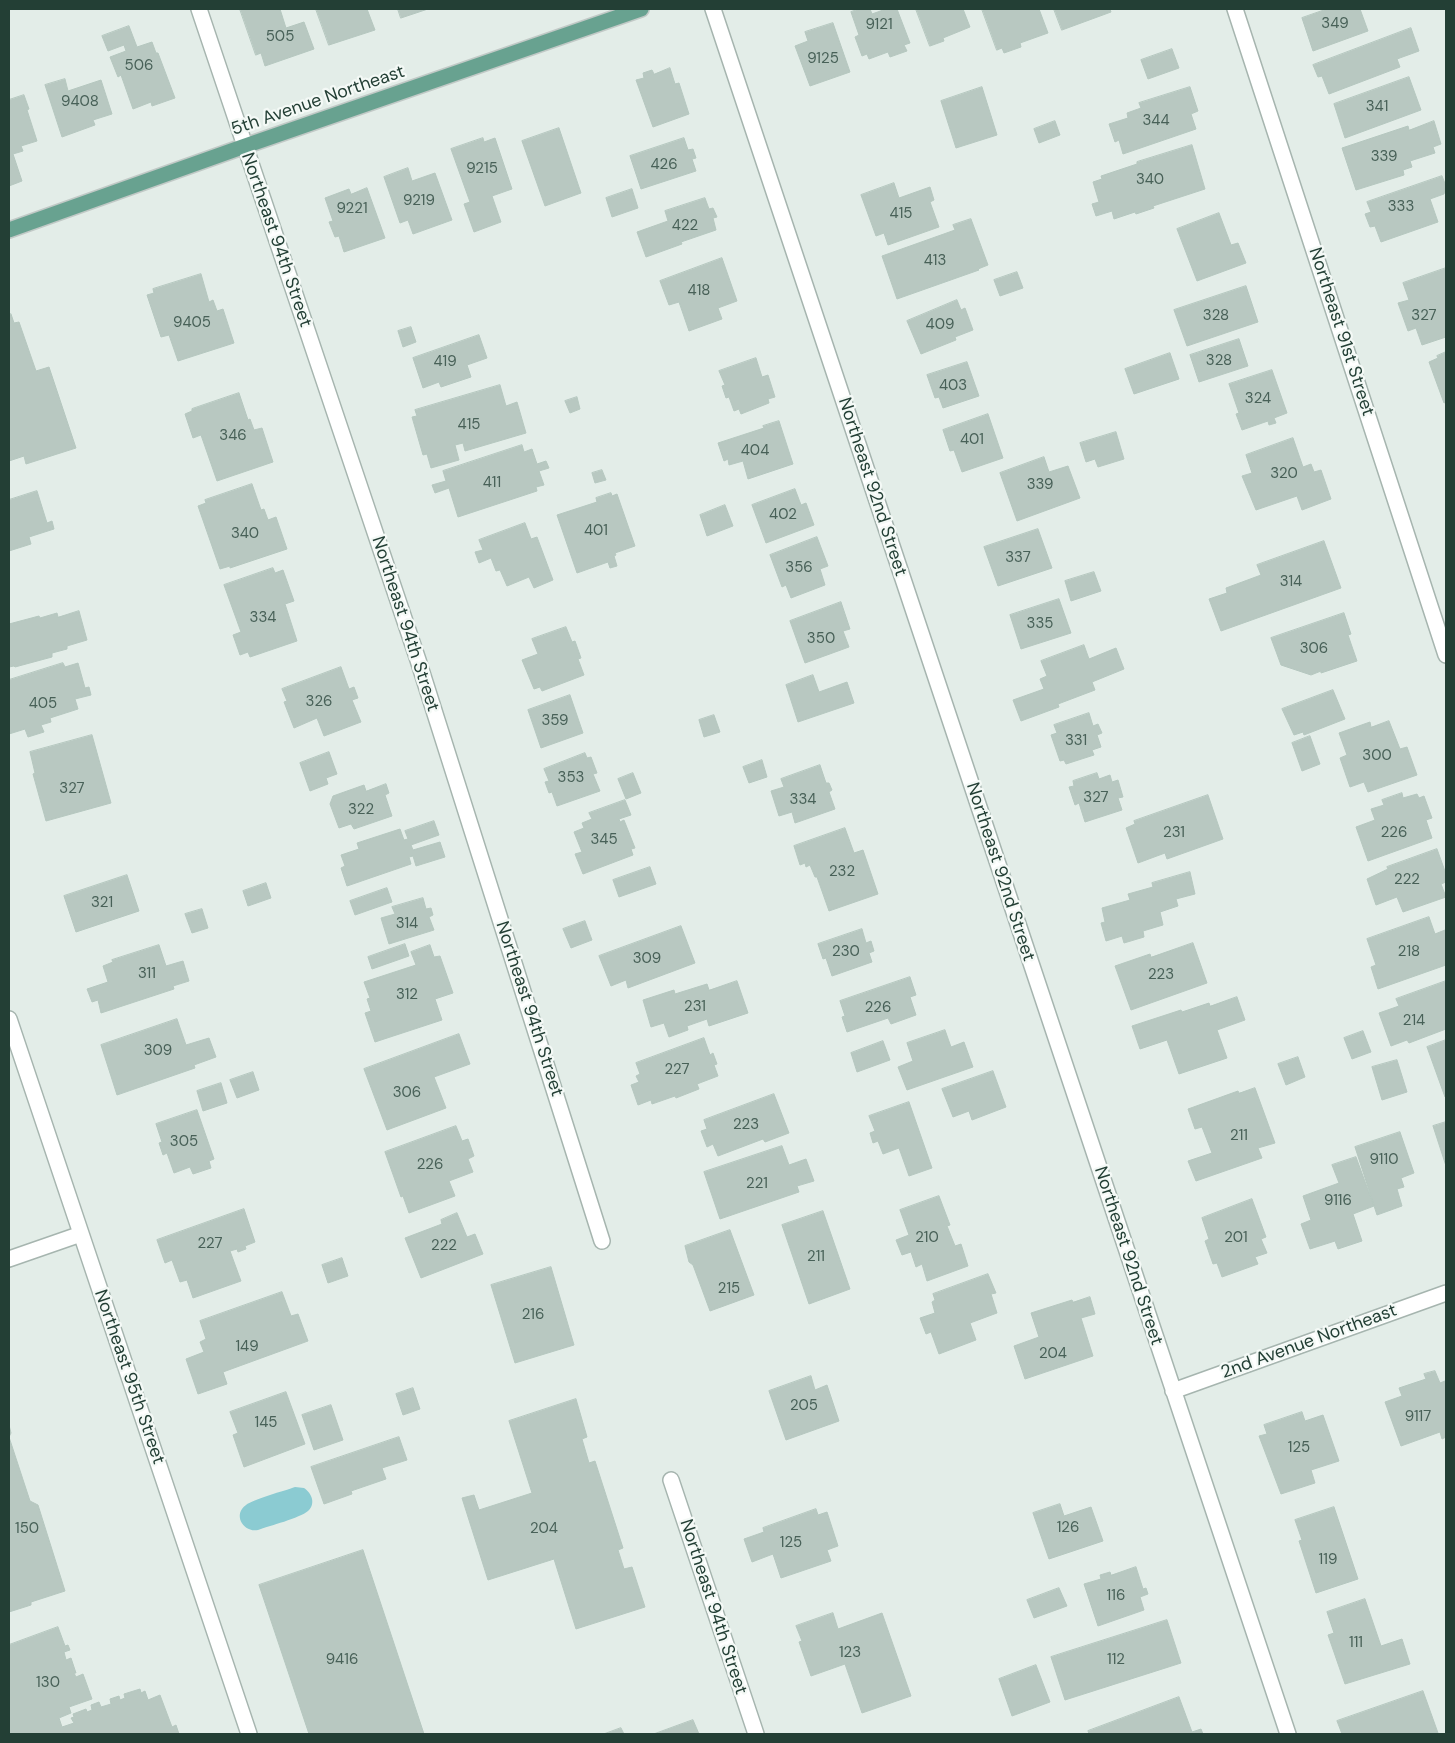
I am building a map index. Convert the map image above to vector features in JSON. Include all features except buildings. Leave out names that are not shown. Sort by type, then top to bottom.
[{"type":"main road","name":"5th Avenue Northeast","points":[[9,230],[640,9]]},
{"type":"street","name":"Northeast 94th Street","points":[[199,9],[418,660],[602,1241]]},
{"type":"street","name":"Northeast 92nd Street","points":[[713,9],[1172,1391],[1288,1734]]},
{"type":"street","name":"Northeast 91st Street","points":[[1235,9],[1446,655]]},
{"type":"street","name":"Northeast 95th Street","points":[[9,1019],[250,1734]]},
{"type":"street","points":[[9,1259],[81,1234]]},
{"type":"street","name":"2nd Avenue Northeast","points":[[1172,1391],[1446,1293]]},
{"type":"street","name":"Northeast 94th Street","points":[[671,1480],[756,1734]]},
{"type":"water","points":[[295,1487],[304,1488],[312,1499],[312,1505],[304,1514],[258,1530],[248,1529],[241,1522],[240,1514],[246,1505]]}]
